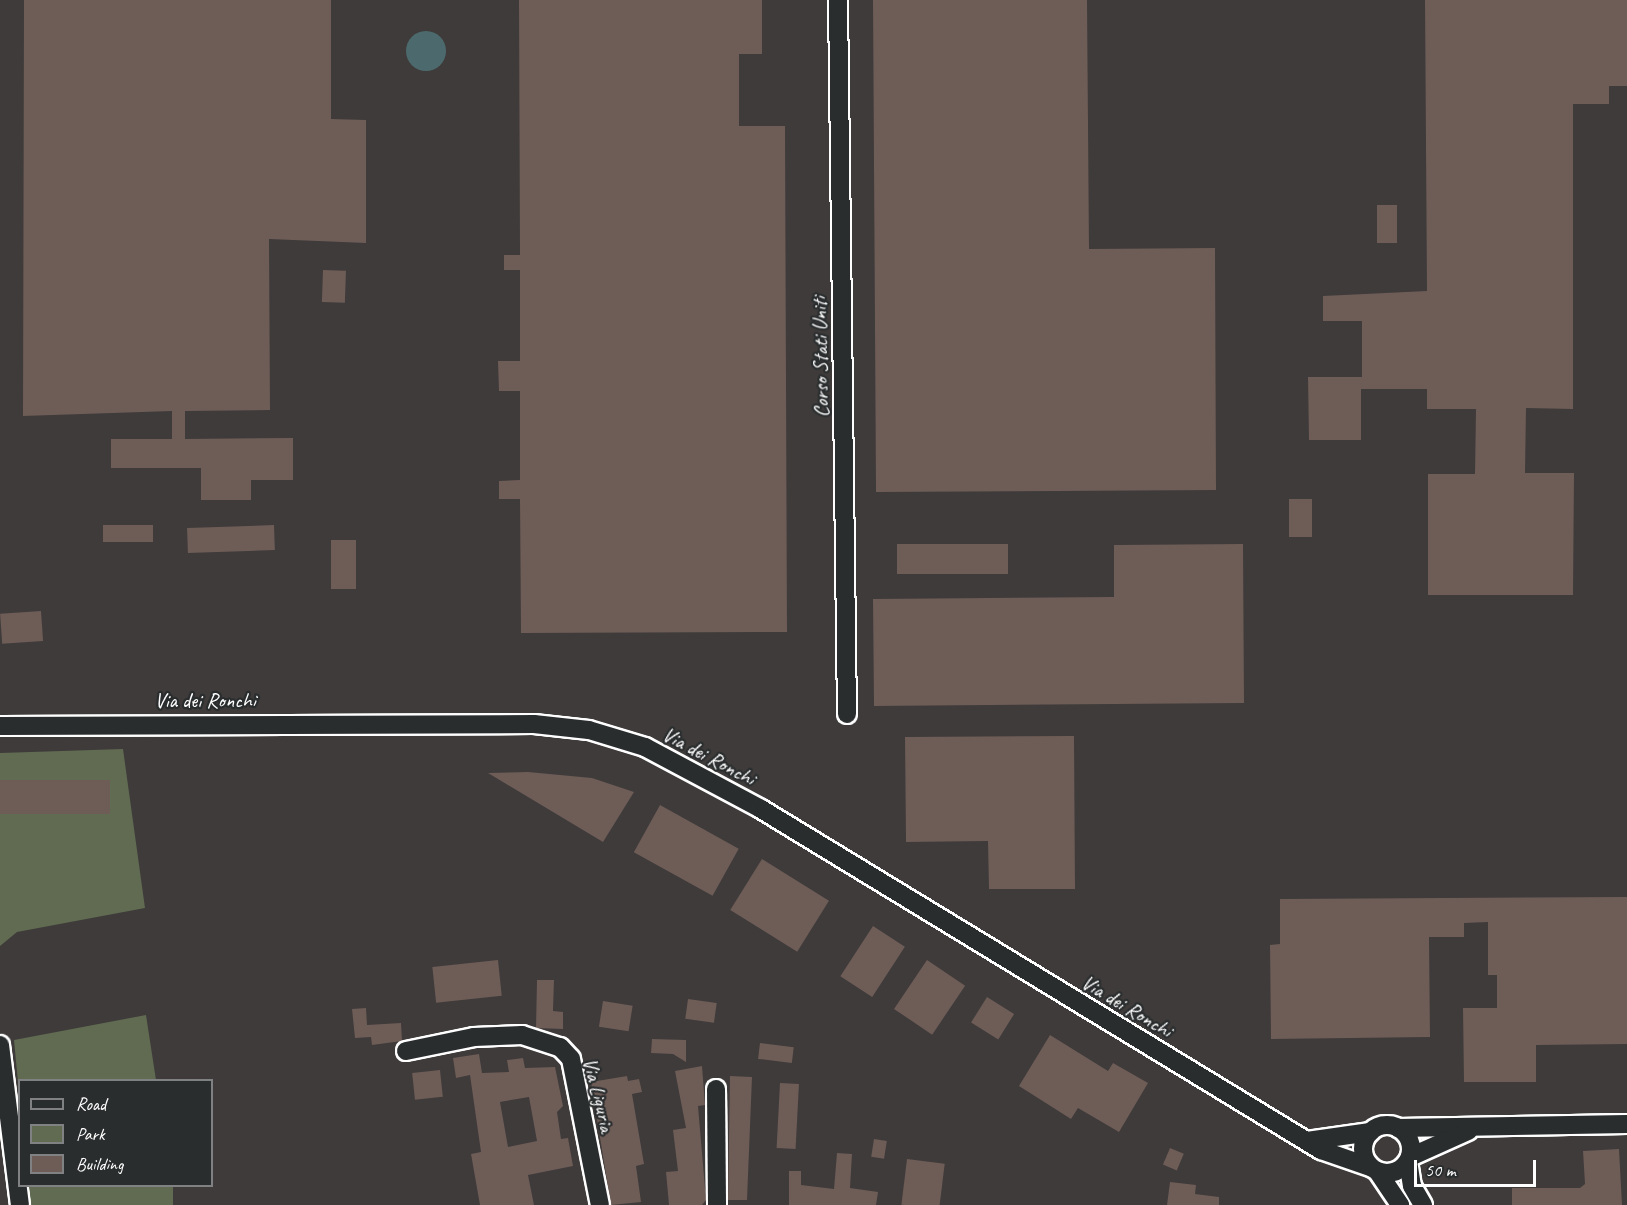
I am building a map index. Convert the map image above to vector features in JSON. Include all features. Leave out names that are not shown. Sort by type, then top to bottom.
[{"type":"street","name":"Corso Stati Uniti","points":[[838,0],[847,714]]},
{"type":"street","name":"Via dei Ronchi","points":[[0,726],[534,724],[589,730],[645,747],[760,809],[1306,1141],[1338,1159],[1374,1169]]},
{"type":"street","name":"Via Liguria","points":[[406,1051],[474,1037],[522,1035],[560,1047],[571,1059],[600,1205]]},
{"type":"street","points":[[0,1045],[20,1205]]},
{"type":"street","points":[[716,1089],[717,1205]]},
{"type":"street","points":[[1306,1141],[1370,1132],[1383,1126],[1398,1128],[1627,1124]]},
{"type":"street","points":[[1374,1169],[1398,1171],[1409,1159],[1480,1126]]},
{"type":"street","points":[[1398,1128],[1411,1143],[1409,1159],[1412,1186],[1423,1205]]},
{"type":"street","points":[[1370,1132],[1363,1150],[1400,1205]]},
{"type":"green space","points":[[123,749],[145,908],[17,932],[0,946],[0,753]]},
{"type":"green space","points":[[146,1015],[156,1079],[18,1079],[18,1082],[14,1040]]},
{"type":"green space","points":[[29,1187],[173,1187],[173,1205],[29,1205]]},
{"type":"water","points":[[426,31],[440,37],[446,51],[440,65],[426,71],[412,65],[406,51],[412,37]]},
{"type":"building","points":[[24,0],[331,0],[331,119],[366,120],[366,243],[269,239],[270,410],[185,411],[185,439],[293,438],[293,480],[251,480],[251,500],[201,500],[201,468],[111,468],[111,439],[172,439],[172,411],[23,416]]},
{"type":"building","points":[[519,0],[762,0],[762,54],[739,54],[739,126],[785,126],[787,632],[521,633],[520,499],[499,499],[499,481],[520,480],[520,391],[499,391],[498,361],[520,361],[520,270],[504,270],[504,255],[520,255]]},
{"type":"building","points":[[873,0],[1087,0],[1089,249],[1215,248],[1216,490],[876,492]]},
{"type":"building","points":[[1425,0],[1627,0],[1627,86],[1609,86],[1609,104],[1573,104],[1573,409],[1526,408],[1525,473],[1574,473],[1573,595],[1428,595],[1428,474],[1475,474],[1476,409],[1427,409],[1427,389],[1361,389],[1361,440],[1309,440],[1308,377],[1362,377],[1362,321],[1323,321],[1323,296],[1427,291]]},
{"type":"building","points":[[1377,205],[1397,205],[1397,243],[1377,243]]},
{"type":"building","points":[[323,270],[346,271],[345,303],[322,302]]},
{"type":"building","points":[[1289,499],[1312,499],[1312,537],[1289,537]]},
{"type":"building","points":[[103,525],[153,525],[153,542],[103,542]]},
{"type":"building","points":[[274,525],[275,550],[188,553],[187,528]]},
{"type":"building","points":[[331,540],[356,540],[356,589],[331,589]]},
{"type":"building","points":[[897,544],[1008,544],[1008,574],[897,574]]},
{"type":"building","points":[[1243,544],[1244,703],[874,706],[873,599],[1114,597],[1114,545]]},
{"type":"building","points":[[41,611],[43,641],[2,644],[0,614]]},
{"type":"building","points":[[1074,736],[1075,889],[989,889],[988,841],[906,842],[905,737]]},
{"type":"building","points":[[528,772],[592,778],[634,792],[603,842],[488,773]]},
{"type":"building","points":[[0,780],[110,780],[110,814],[0,814]]},
{"type":"building","points":[[660,805],[739,849],[713,896],[634,852]]},
{"type":"building","points":[[762,859],[829,901],[797,952],[730,910]]},
{"type":"building","points":[[1627,897],[1627,1044],[1536,1045],[1536,1082],[1464,1082],[1463,1008],[1497,1008],[1497,975],[1488,975],[1488,922],[1464,923],[1464,937],[1429,937],[1430,1037],[1271,1039],[1270,945],[1280,944],[1280,899]]},
{"type":"building","points":[[873,926],[905,947],[872,997],[840,976]]},
{"type":"building","points":[[498,960],[502,996],[436,1003],[432,967]]},
{"type":"building","points":[[927,960],[965,986],[932,1035],[894,1009]]},
{"type":"building","points":[[537,980],[554,980],[553,1011],[563,1012],[563,1029],[536,1028]]},
{"type":"building","points":[[987,997],[1014,1014],[998,1039],[971,1022]]},
{"type":"building","points":[[688,999],[717,1003],[714,1023],[685,1019]]},
{"type":"building","points":[[603,1001],[633,1006],[629,1031],[599,1027]]},
{"type":"building","points":[[366,1008],[367,1025],[401,1023],[402,1041],[372,1045],[371,1037],[355,1038],[352,1009]]},
{"type":"building","points":[[1050,1035],[1108,1071],[1113,1063],[1148,1083],[1119,1132],[1078,1108],[1071,1119],[1019,1086]]},
{"type":"building","points":[[652,1039],[686,1040],[686,1062],[673,1054],[651,1053]]},
{"type":"building","points":[[760,1043],[794,1047],[792,1063],[758,1059]]},
{"type":"building","points":[[479,1054],[482,1073],[509,1072],[507,1060],[523,1058],[525,1068],[555,1067],[563,1106],[557,1112],[561,1139],[568,1138],[573,1166],[528,1175],[534,1205],[480,1205],[471,1154],[481,1152],[470,1075],[456,1078],[453,1058]],"holes":[[[529,1097],[537,1141],[508,1147],[500,1102]]]},
{"type":"building","points":[[702,1066],[705,1105],[698,1106],[706,1200],[702,1205],[669,1205],[666,1172],[678,1171],[673,1130],[686,1128],[675,1071]]},
{"type":"building","points":[[440,1070],[443,1097],[415,1100],[412,1073]]},
{"type":"building","points":[[627,1076],[628,1081],[639,1079],[642,1092],[632,1094],[644,1164],[636,1166],[641,1202],[611,1205],[591,1082]]},
{"type":"building","points":[[730,1076],[752,1077],[747,1200],[728,1200]]},
{"type":"building","points":[[780,1083],[799,1084],[796,1149],[777,1148]]},
{"type":"building","points":[[874,1139],[887,1141],[884,1159],[871,1157]]},
{"type":"building","points":[[1170,1148],[1184,1154],[1177,1170],[1163,1165]]},
{"type":"building","points":[[1619,1149],[1622,1205],[1512,1205],[1512,1188],[1580,1188],[1585,1184],[1583,1151]]},
{"type":"building","points":[[837,1153],[852,1154],[850,1188],[878,1192],[876,1205],[789,1205],[789,1171],[801,1171],[801,1185],[834,1189]]},
{"type":"building","points":[[907,1159],[945,1164],[940,1205],[901,1205]]},
{"type":"building","points":[[1170,1182],[1196,1185],[1195,1194],[1219,1197],[1219,1205],[1167,1205]]}]
